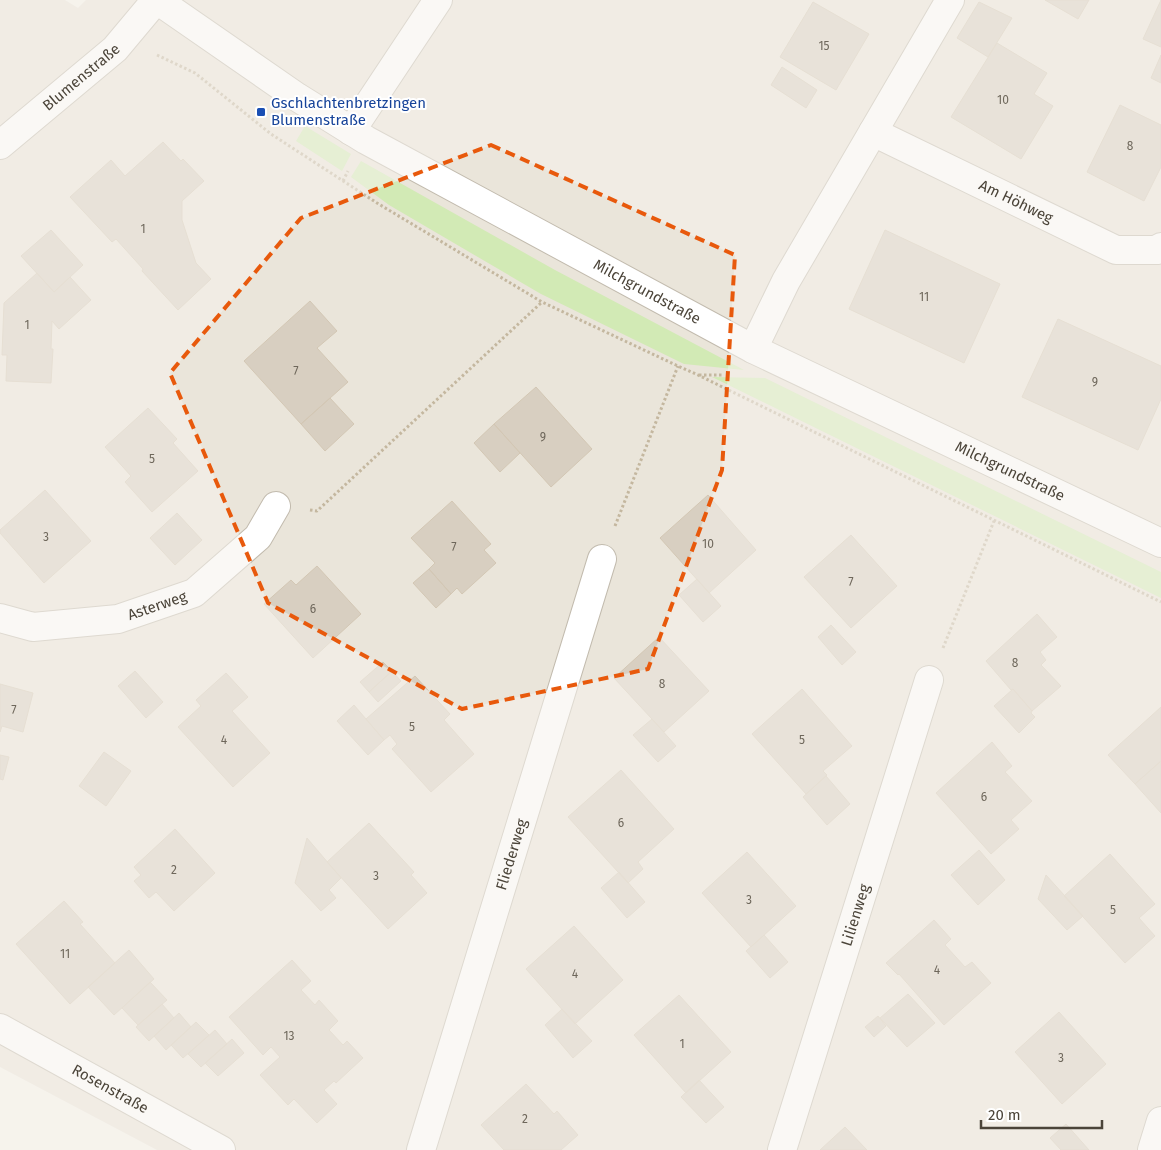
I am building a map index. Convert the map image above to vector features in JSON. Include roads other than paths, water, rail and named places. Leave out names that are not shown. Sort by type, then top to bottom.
[{"type":"street","name":"Blumenstraße","points":[[0,145],[115,49],[157,0]]},
{"type":"street","name":"Milchgrundstraße","points":[[157,0],[297,97],[351,131],[753,349],[1161,543]]},
{"type":"street","points":[[351,131],[438,0]]},
{"type":"street","points":[[753,349],[786,281],[950,0]]},
{"type":"street","name":"Am Höhweg","points":[[873,132],[1116,250],[1157,250],[1161,247]]},
{"type":"street","name":"Asterweg","points":[[0,618],[33,627],[118,619],[194,593],[258,538],[276,506]]},
{"type":"street","name":"Fliederweg","points":[[421,1150],[602,559]]},
{"type":"street","name":"Lilienweg","points":[[782,1150],[929,680]]},
{"type":"street","name":"Rosenstraße","points":[[0,1028],[221,1150]]},
{"type":"street","points":[[1152,1150],[1161,1122]]},
{"type":"place","name":"Gschlachtenbretzingen Blumenstraße","points":[[261,112]]}]
